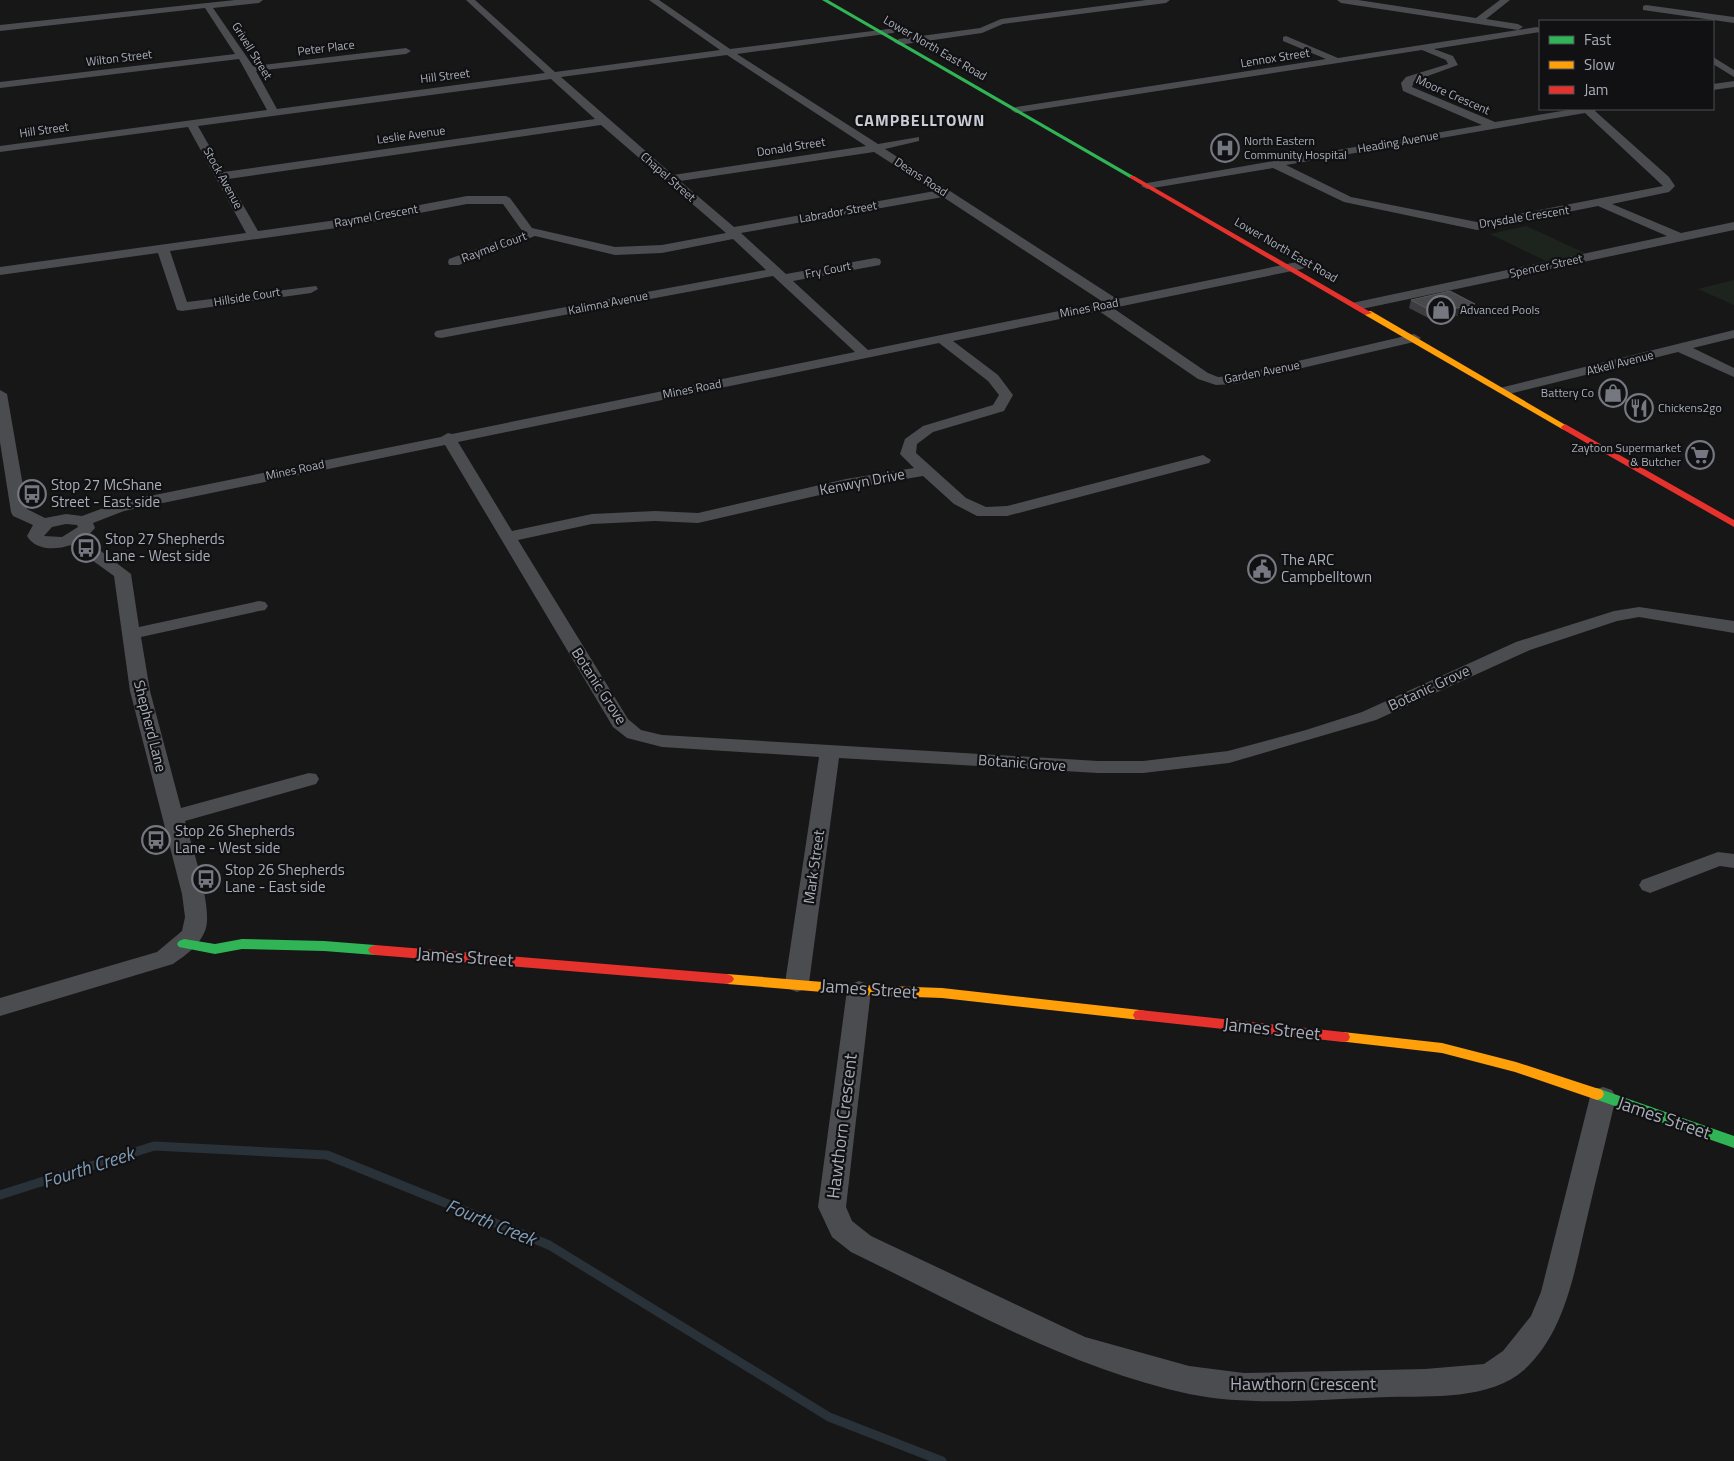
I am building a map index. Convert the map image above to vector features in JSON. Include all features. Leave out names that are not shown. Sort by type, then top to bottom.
[{"type":"main road","name":"Lower North East Road","points":[[824,0],[1147,186],[1295,266],[1376,302],[1392,312]]},
{"type":"main road","name":"Lower North East Road","points":[[840,0],[1164,183],[1357,306],[1414,338],[1507,384],[1734,524]]},
{"type":"main road","points":[[1525,387],[1541,396]]},
{"type":"main road","name":"James Street","points":[[184,944],[215,949],[242,944],[324,946],[797,983],[859,990],[942,994],[1442,1048],[1480,1056],[1734,1142]]},
{"type":"street","points":[[0,28],[259,0]]},
{"type":"street","name":"Chapel Street","points":[[470,0],[604,121],[733,233],[865,354]]},
{"type":"street","name":"Deans Road","points":[[653,0],[727,51],[945,193],[1107,305]]},
{"type":"street","points":[[899,42],[982,30],[1001,22],[1166,0]]},
{"type":"street","points":[[1341,0],[1539,30]]},
{"type":"street","points":[[1478,21],[1506,0]]},
{"type":"street","name":"Grivell Street","points":[[208,6],[250,69],[273,111]]},
{"type":"street","points":[[1662,20],[1643,6],[1734,20]]},
{"type":"street","name":"Hill Street","points":[[0,149],[273,111],[894,30]]},
{"type":"street","name":"Lennox Street","points":[[1016,110],[1539,30]]},
{"type":"street","points":[[1286,39],[1338,61]]},
{"type":"street","name":"Moore Crescent","points":[[1423,48],[1450,58],[1453,65],[1410,79],[1406,83],[1407,89],[1492,125]]},
{"type":"street","name":"Peter Place","points":[[250,69],[406,51]]},
{"type":"street","name":"Wilton Street","points":[[0,85],[241,56]]},
{"type":"street","points":[[1714,57],[1732,60]]},
{"type":"street","points":[[1714,57],[1734,74]]},
{"type":"street","points":[[1714,87],[1734,84]]},
{"type":"street","name":"Heading Avenue","points":[[1147,186],[1583,110]]},
{"type":"street","name":"Drysdale Crescent","points":[[1274,164],[1348,200],[1477,226],[1665,190],[1669,186],[1665,179],[1590,110]]},
{"type":"street","name":"Leslie Avenue","points":[[223,176],[604,121]]},
{"type":"street","name":"Stock Avenue","points":[[191,123],[223,176],[253,234]]},
{"type":"street","name":"Donald Street","points":[[671,179],[877,148],[915,138]]},
{"type":"street","name":"Labrador Street","points":[[733,233],[945,193]]},
{"type":"street","name":"Raymel Crescent","points":[[0,271],[253,234],[351,222],[467,200],[506,200],[528,231],[615,251],[662,249],[733,233]]},
{"type":"street","points":[[1600,203],[1679,238]]},
{"type":"street","name":"Spencer Street","points":[[1357,306],[1734,226]]},
{"type":"street","name":"Raymel Court","points":[[454,262],[535,232]]},
{"type":"street","name":"Hillside Court","points":[[162,247],[182,307],[311,289]]},
{"type":"street","name":"Fry Court","points":[[778,275],[875,262]]},
{"type":"street","name":"Mines Road","points":[[84,521],[120,507],[448,438],[1295,266]]},
{"type":"street","name":"Kalimna Avenue","points":[[441,334],[778,275]]},
{"type":"street","name":"Garden Avenue","points":[[1107,305],[1203,376],[1220,381],[1234,380],[1414,338]]},
{"type":"street","name":"Atkell Avenue","points":[[1507,384],[1525,387],[1734,334]]},
{"type":"street","points":[[926,471],[908,454],[910,442],[928,429],[999,408],[1006,395],[993,378],[941,338]]},
{"type":"street","points":[[1681,348],[1734,373]]},
{"type":"street","points":[[0,394],[7,479],[19,512],[45,525]]},
{"type":"street","name":"Botanic Grove","points":[[448,438],[625,729],[645,738],[662,741],[1098,767],[1144,767],[1195,762],[1263,748],[1369,716],[1523,646],[1614,616],[1639,612],[1684,621],[1734,627]]},
{"type":"street","name":"Kenwyn Drive","points":[[507,536],[592,519],[656,516],[698,518],[846,484],[926,471],[960,500],[983,512],[1007,511],[1203,460]]},
{"type":"street","points":[[66,519],[84,521],[87,528],[72,539],[56,543],[42,542],[35,536],[39,528],[45,525],[66,519]]},
{"type":"street","name":"Shepherd Lane","points":[[72,539],[122,574],[140,691],[197,914],[196,930],[184,944]]},
{"type":"street","points":[[131,634],[259,606]]},
{"type":"street","name":"Mark Street","points":[[797,983],[830,751]]},
{"type":"street","points":[[173,817],[309,779]]},
{"type":"street","points":[[1650,885],[1718,859],[1734,861]]},
{"type":"street","points":[[0,1007],[165,958],[184,944]]},
{"type":"street","name":"Hawthorn Crescent","points":[[859,990],[832,1207],[842,1229],[861,1244],[887,1258],[1079,1348],[1189,1380],[1244,1387],[1425,1383],[1490,1377],[1514,1360],[1543,1323],[1555,1292],[1603,1097]]},
{"type":"shaded area","points":[[1526,226],[1585,253],[1548,262],[1490,234]]},
{"type":"shaded area","points":[[1734,280],[1734,305],[1698,289]]},
{"type":"building","points":[[1450,291],[1475,304],[1435,313],[1411,300]]},
{"type":"waterway","name":"Fourth Creek","points":[[0,1195],[154,1146],[327,1155],[549,1245],[829,1417],[942,1461]]},
{"type":"traffic: fast","points":[[824,0],[1132,177]]},
{"type":"traffic: fast","points":[[184,944],[215,949],[242,944],[324,946],[375,950]]},
{"type":"traffic: fast","points":[[1597,1094],[1734,1142]]},
{"type":"traffic: slow","points":[[1368,313],[1565,427]]},
{"type":"traffic: slow","points":[[727,979],[859,990],[942,993],[1140,1015]]},
{"type":"traffic: slow","points":[[1343,1037],[1442,1048],[1516,1067],[1597,1094]]},
{"type":"traffic: jam","points":[[1132,177],[1368,313]]},
{"type":"traffic: jam","points":[[1565,427],[1734,524]]},
{"type":"traffic: jam","points":[[375,950],[727,979]]},
{"type":"traffic: jam","points":[[1140,1015],[1343,1037]]},
{"type":"place","name":"North Eastern Community Hospital","points":[[1225,148]]},
{"type":"place","name":"Advanced Pools","points":[[1441,310]]},
{"type":"place","name":"Battery Co","points":[[1613,393]]},
{"type":"place","name":"Chickens2go","points":[[1639,408]]},
{"type":"place","name":"Zaytoon Supermarket & Butcher","points":[[1700,455]]},
{"type":"place","name":"Stop 27 McShane Street - East side","points":[[32,494]]},
{"type":"place","name":"Stop 27 Shepherds Lane - West side","points":[[86,548]]},
{"type":"place","name":"The ARC Campbelltown","points":[[1262,569]]},
{"type":"place","name":"Stop 26 Shepherds Lane - West side","points":[[156,840]]},
{"type":"place","name":"Stop 26 Shepherds Lane - East side","points":[[206,879]]},
{"type":"district","name":"CAMPBELLTOWN","points":[[920,120]]}]
